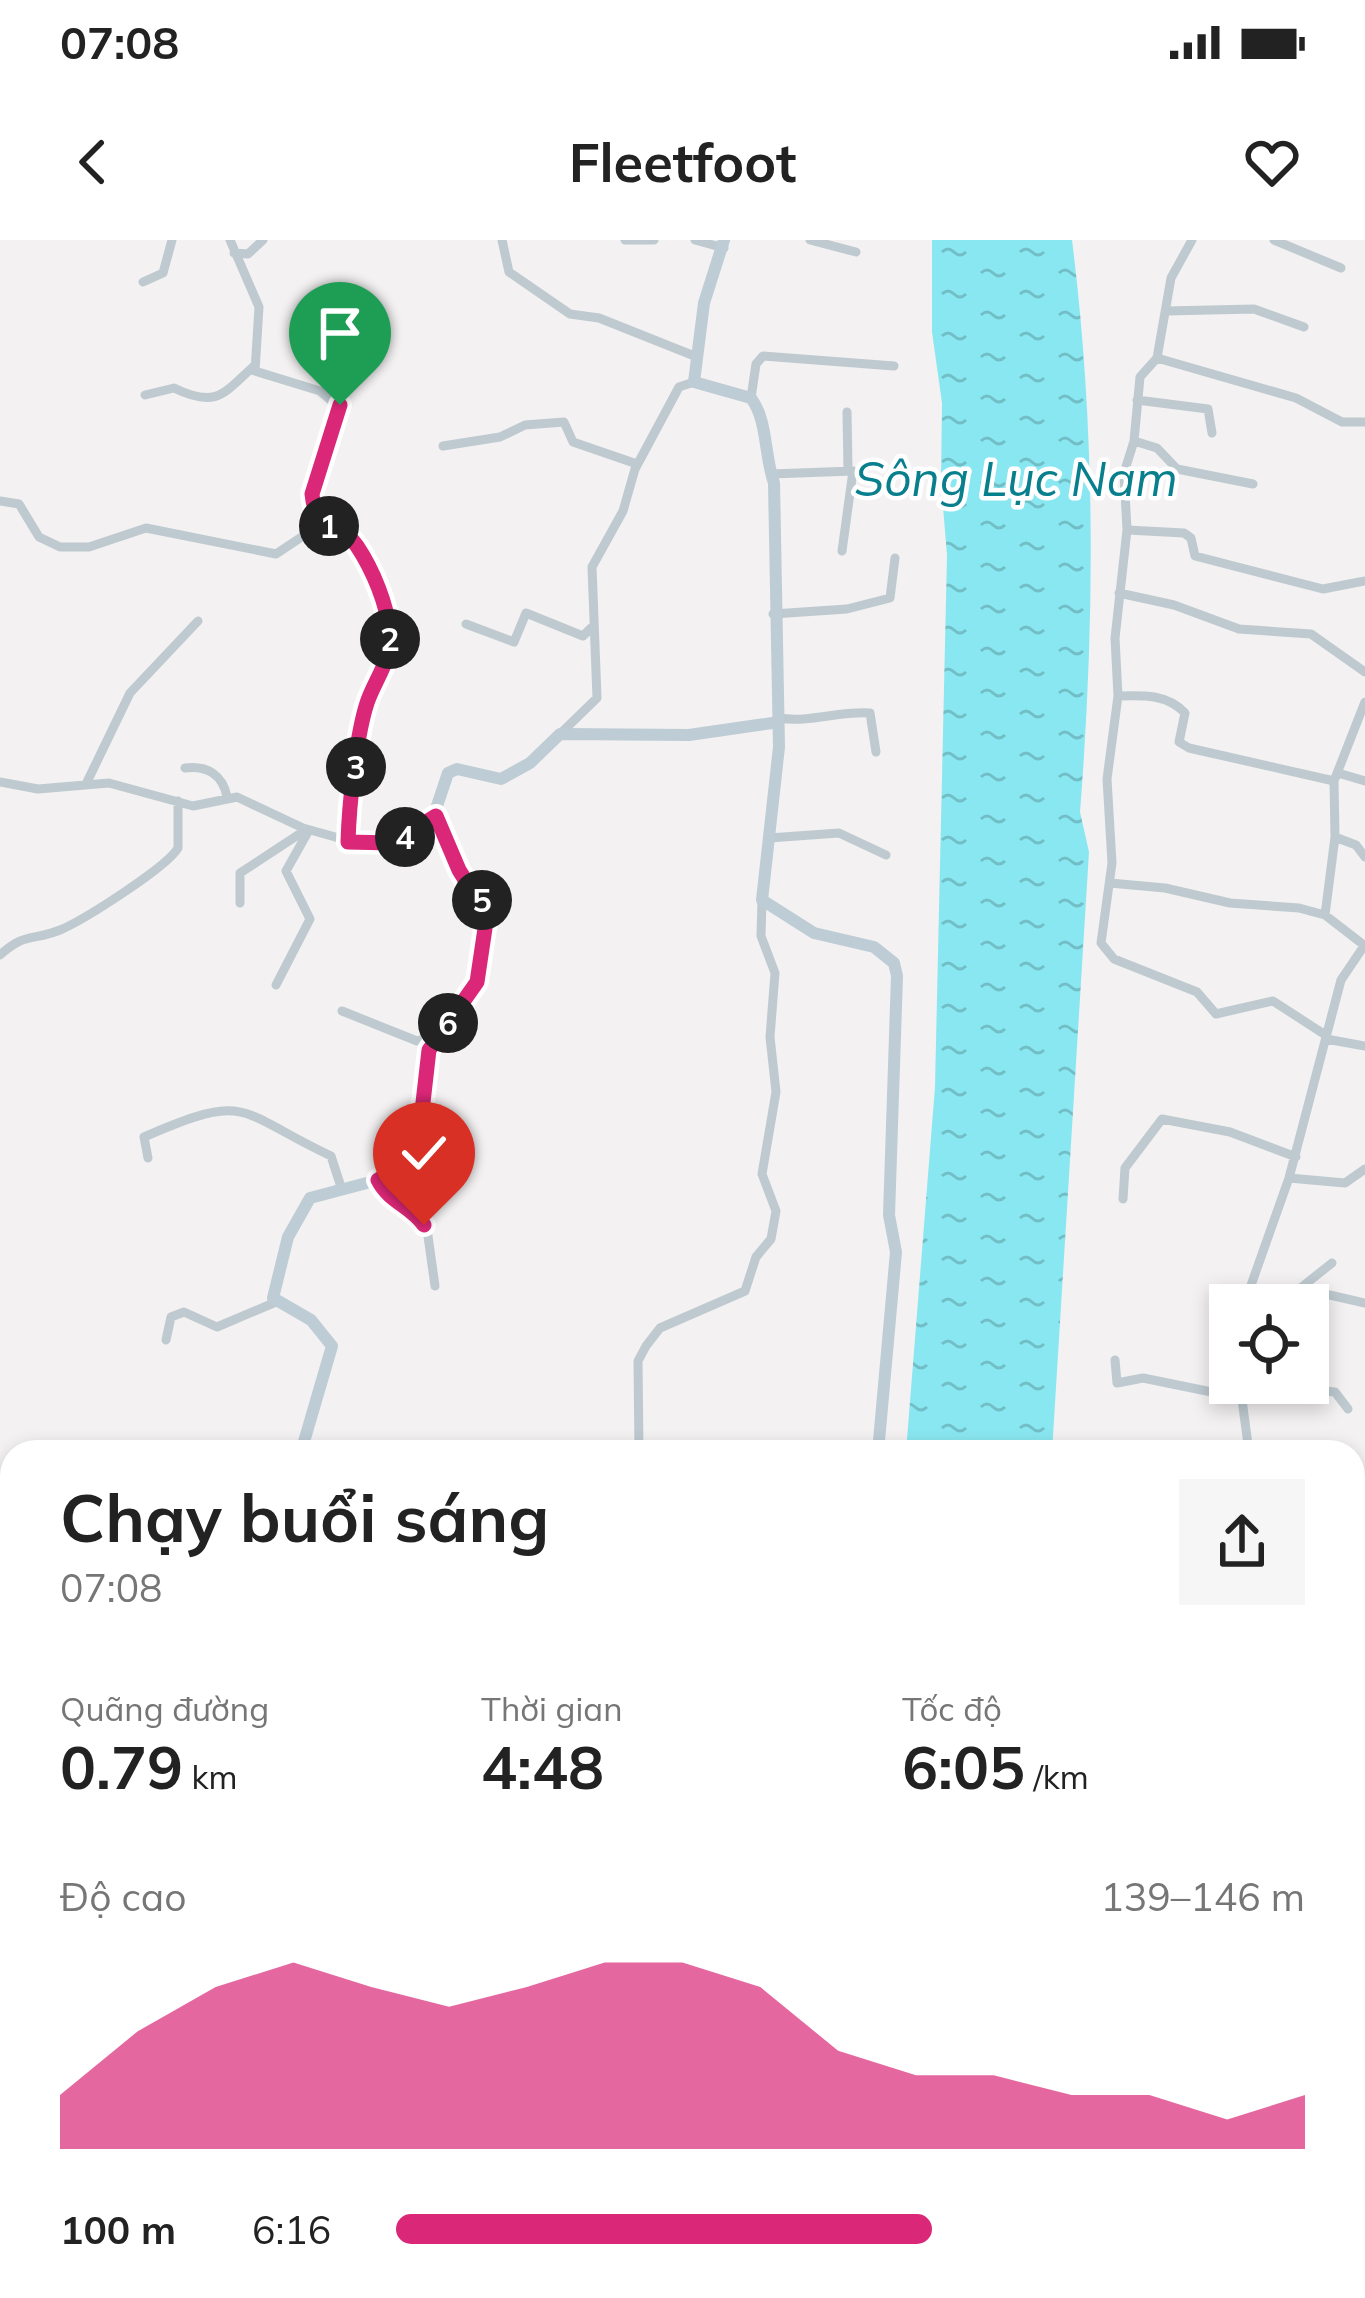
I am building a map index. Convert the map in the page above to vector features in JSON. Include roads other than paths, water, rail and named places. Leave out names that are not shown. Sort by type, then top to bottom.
[{"type":"street","points":[[143,282],[164,273],[172,240]]},
{"type":"street","points":[[145,395],[174,388],[195,398],[225,393],[254,366],[259,307],[230,240]]},
{"type":"street","points":[[234,253],[248,254],[263,240]]},
{"type":"street","points":[[502,240],[509,272],[570,314],[599,318],[697,357]]},
{"type":"street","points":[[625,240],[654,240]]},
{"type":"street","points":[[694,382],[704,303],[724,244],[695,240]]},
{"type":"street","points":[[810,240],[856,252]]},
{"type":"street","points":[[1192,240],[1171,278],[1157,358],[1143,369],[1134,441],[1124,473],[1127,530],[1118,696],[1108,741],[1110,883],[1100,933],[1108,956],[1197,992],[1216,1013],[1273,1001],[1327,1037],[1365,1046]]},
{"type":"street","points":[[1274,240],[1341,268]]},
{"type":"street","points":[[1166,311],[1254,309],[1304,328]]},
{"type":"street","points":[[638,1440],[638,1360],[660,1328],[745,1291],[756,1257],[771,1239],[776,1211],[762,1174],[776,1092],[770,1036],[776,985],[761,936],[779,720],[773,614],[776,527],[762,415],[751,398],[756,364],[763,356],[894,366]]},
{"type":"street","points":[[1157,358],[1296,398],[1342,422],[1365,422]]},
{"type":"street","points":[[254,366],[263,375],[320,391],[341,409],[312,494],[321,524],[355,543],[379,586],[390,632],[382,673],[365,710],[348,842]]},
{"type":"street","points":[[303,1440],[332,1362],[332,1346],[311,1320],[276,1302],[272,1292],[303,1207],[315,1195],[378,1180],[412,1158],[418,1146],[429,1050],[477,982],[487,915],[459,870],[436,816],[442,786],[452,770],[502,779],[530,763],[597,698],[592,567],[622,512],[637,464],[679,387],[694,382],[751,398]]},
{"type":"street","points":[[1137,400],[1208,409],[1212,433]]},
{"type":"street","points":[[842,551],[855,478],[848,469],[847,412]]},
{"type":"street","points":[[442,446],[500,437],[525,425],[564,422],[573,442],[637,464]]},
{"type":"street","points":[[1134,441],[1157,448],[1177,469],[1253,484]]},
{"type":"street","points":[[771,474],[848,469]]},
{"type":"street","points":[[0,501],[19,504],[43,540],[73,548],[146,528],[276,554],[321,524]]},
{"type":"street","points":[[1127,530],[1184,533],[1191,538],[1195,556],[1323,590],[1365,581]]},
{"type":"street","points":[[773,614],[841,610],[890,598],[895,558]]},
{"type":"street","points":[[1120,593],[1174,605],[1239,629],[1311,634],[1365,672]]},
{"type":"street","points":[[466,624],[514,642],[526,613],[583,636],[591,628]]},
{"type":"street","points":[[86,782],[130,693],[198,621]]},
{"type":"street","points":[[1118,696],[1146,695],[1176,704],[1185,713],[1179,742],[1190,748],[1365,782]]},
{"type":"street","points":[[1325,915],[1335,838],[1336,777],[1365,702]]},
{"type":"street","points":[[560,734],[675,736],[843,712],[870,713],[876,752]]},
{"type":"street","points":[[185,768],[209,770],[220,779],[227,796]]},
{"type":"street","points":[[0,782],[38,789],[86,782],[199,806],[227,796],[348,842],[392,843],[436,816]]},
{"type":"street","points":[[0,955],[23,936],[56,932],[82,920],[118,892],[157,873],[178,848],[178,802]]},
{"type":"street","points":[[240,903],[240,873],[306,829]]},
{"type":"street","points":[[276,985],[310,920],[286,871],[306,829]]},
{"type":"street","points":[[769,838],[839,833],[886,855]]},
{"type":"street","points":[[1335,838],[1356,845],[1365,857]]},
{"type":"street","points":[[1110,883],[1325,915],[1364,946],[1341,980],[1296,1156],[1250,1284]]},
{"type":"street","points":[[762,900],[814,933],[874,947],[894,963],[897,976],[889,1215],[896,1252],[879,1440]]},
{"type":"street","points":[[342,1011],[418,1041],[439,1034]]},
{"type":"street","points":[[148,1158],[145,1137],[210,1108],[237,1110],[331,1156],[341,1187]]},
{"type":"street","points":[[1124,1198],[1125,1168],[1162,1119],[1230,1132],[1296,1156]]},
{"type":"street","points":[[1289,1178],[1342,1184],[1365,1169]]},
{"type":"street","points":[[378,1180],[427,1229],[435,1286]]},
{"type":"street","points":[[1304,1284],[1317,1270],[1332,1264]]},
{"type":"street","points":[[1329,1295],[1365,1304]]},
{"type":"street","points":[[166,1340],[171,1317],[184,1312],[217,1328],[276,1302]]},
{"type":"street","points":[[1115,1360],[1117,1383],[1143,1378],[1209,1391]]},
{"type":"street","points":[[1329,1391],[1335,1392],[1348,1409]]},
{"type":"street","points":[[1242,1404],[1247,1440]]},
{"type":"water","name":"Sông Lục Nam","points":[[932,240],[1072,240],[1091,526],[1080,812],[1089,852],[1053,1440],[907,1440],[935,1087],[947,555],[941,483],[942,403],[932,332]]}]
